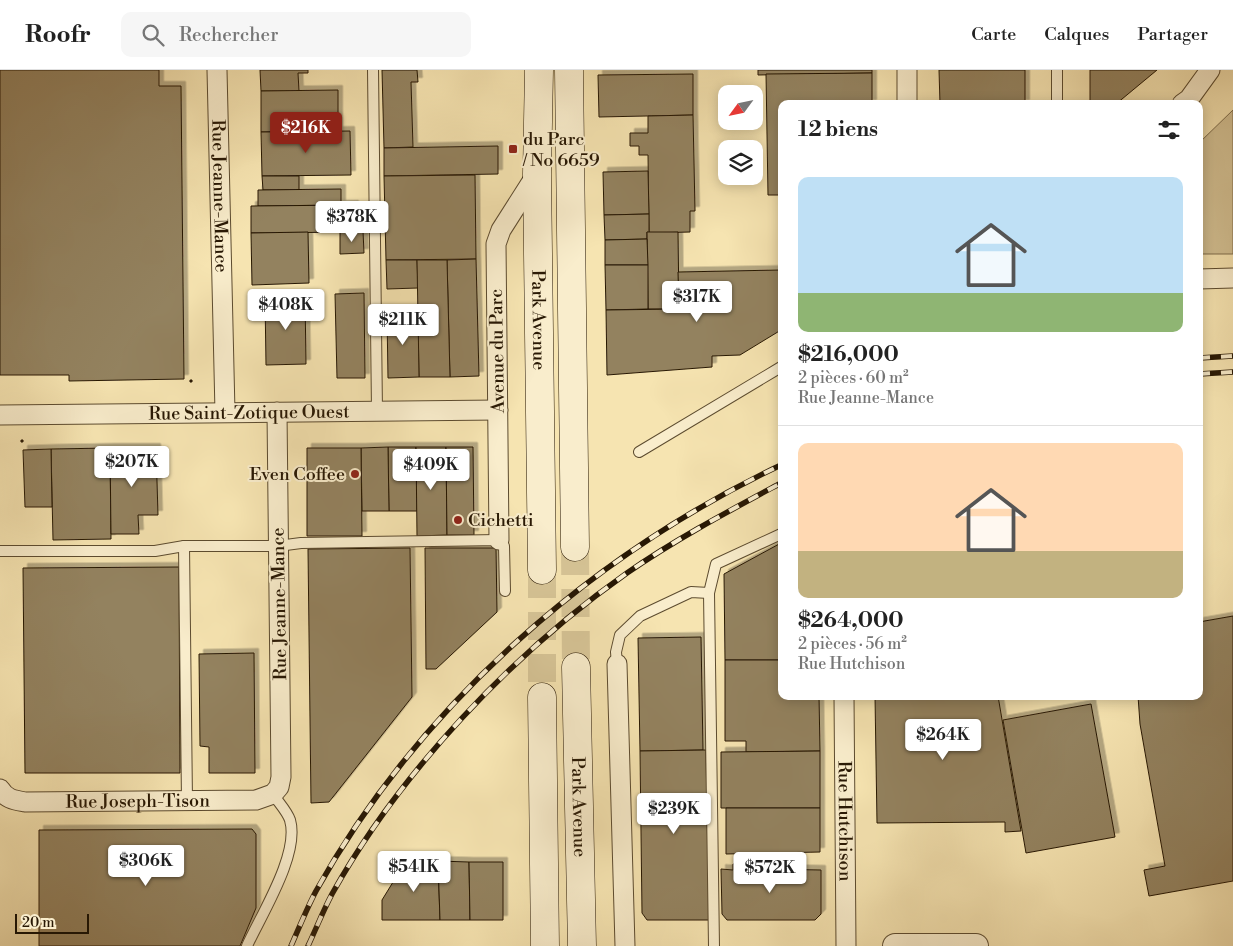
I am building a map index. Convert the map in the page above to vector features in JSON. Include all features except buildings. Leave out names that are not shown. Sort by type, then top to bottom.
[{"type":"main road","name":"Park Avenue","points":[[540,70],[537,174],[542,570]]},
{"type":"main road","name":"Park Avenue","points":[[569,70],[575,547]]},
{"type":"main road","name":"Park Avenue","points":[[576,667],[582,946]]},
{"type":"main road","name":"Park Avenue","points":[[542,697],[545,946]]},
{"type":"street","name":"Rue Jeanne-Mance","points":[[217,70],[225,412]]},
{"type":"street","points":[[907,70],[907,100]]},
{"type":"street","points":[[1188,100],[1210,70]]},
{"type":"street","name":"Avenue du Parc","points":[[499,540],[496,244],[501,230],[537,174]]},
{"type":"street","points":[[1203,279],[1233,278]]},
{"type":"street","name":"Rue Saint-Zotique Ouest","points":[[0,415],[498,410]]},
{"type":"street","name":"Rue Jeanne-Mance","points":[[273,794],[279,787],[281,777],[277,412]]},
{"type":"street","points":[[616,664],[625,946]]},
{"type":"street","name":"Rue Hutchison","points":[[844,700],[846,946]]},
{"type":"street","name":"Rue Joseph-Tison","points":[[2,792],[14,800],[25,802],[256,800],[273,794]]},
{"type":"street","points":[[895,946],[976,946]]},
{"type":"lane","points":[[373,70],[377,411]]},
{"type":"lane","points":[[1057,70],[1057,100]]},
{"type":"lane","points":[[639,452],[778,369]]},
{"type":"lane","points":[[714,946],[709,592],[716,564],[778,535]]},
{"type":"lane","points":[[0,550],[20,552],[155,551],[184,546],[278,546],[301,543],[499,540],[504,546],[505,591]]},
{"type":"lane","points":[[184,546],[187,801]]},
{"type":"lane","points":[[616,664],[616,652],[620,635],[640,616],[691,592],[709,592]]},
{"type":"lane","points":[[247,946],[284,866],[292,834],[289,819],[273,794]]},
{"type":"shaded area","points":[[1233,110],[1233,254],[1203,254],[1203,139]]},
{"type":"tunnel","points":[[575,547],[576,667]]},
{"type":"tunnel","points":[[542,570],[542,697]]},
{"type":"railway","points":[[1203,358],[1233,356]]},
{"type":"railway","points":[[1203,374],[1233,372]]},
{"type":"railway","points":[[291,946],[316,891],[358,823],[406,759],[458,698],[516,642],[577,591],[642,544],[710,502],[778,467]]},
{"type":"railway","points":[[308,946],[332,894],[360,848],[391,804],[425,760],[501,678],[542,640],[627,573],[684,537],[778,485]]},
{"type":"place","name":"du Parc / No 6659","points":[[513,149]]},
{"type":"place","name":"Even Coffee","points":[[355,474]]},
{"type":"place","name":"Cichetti","points":[[458,520]]}]
